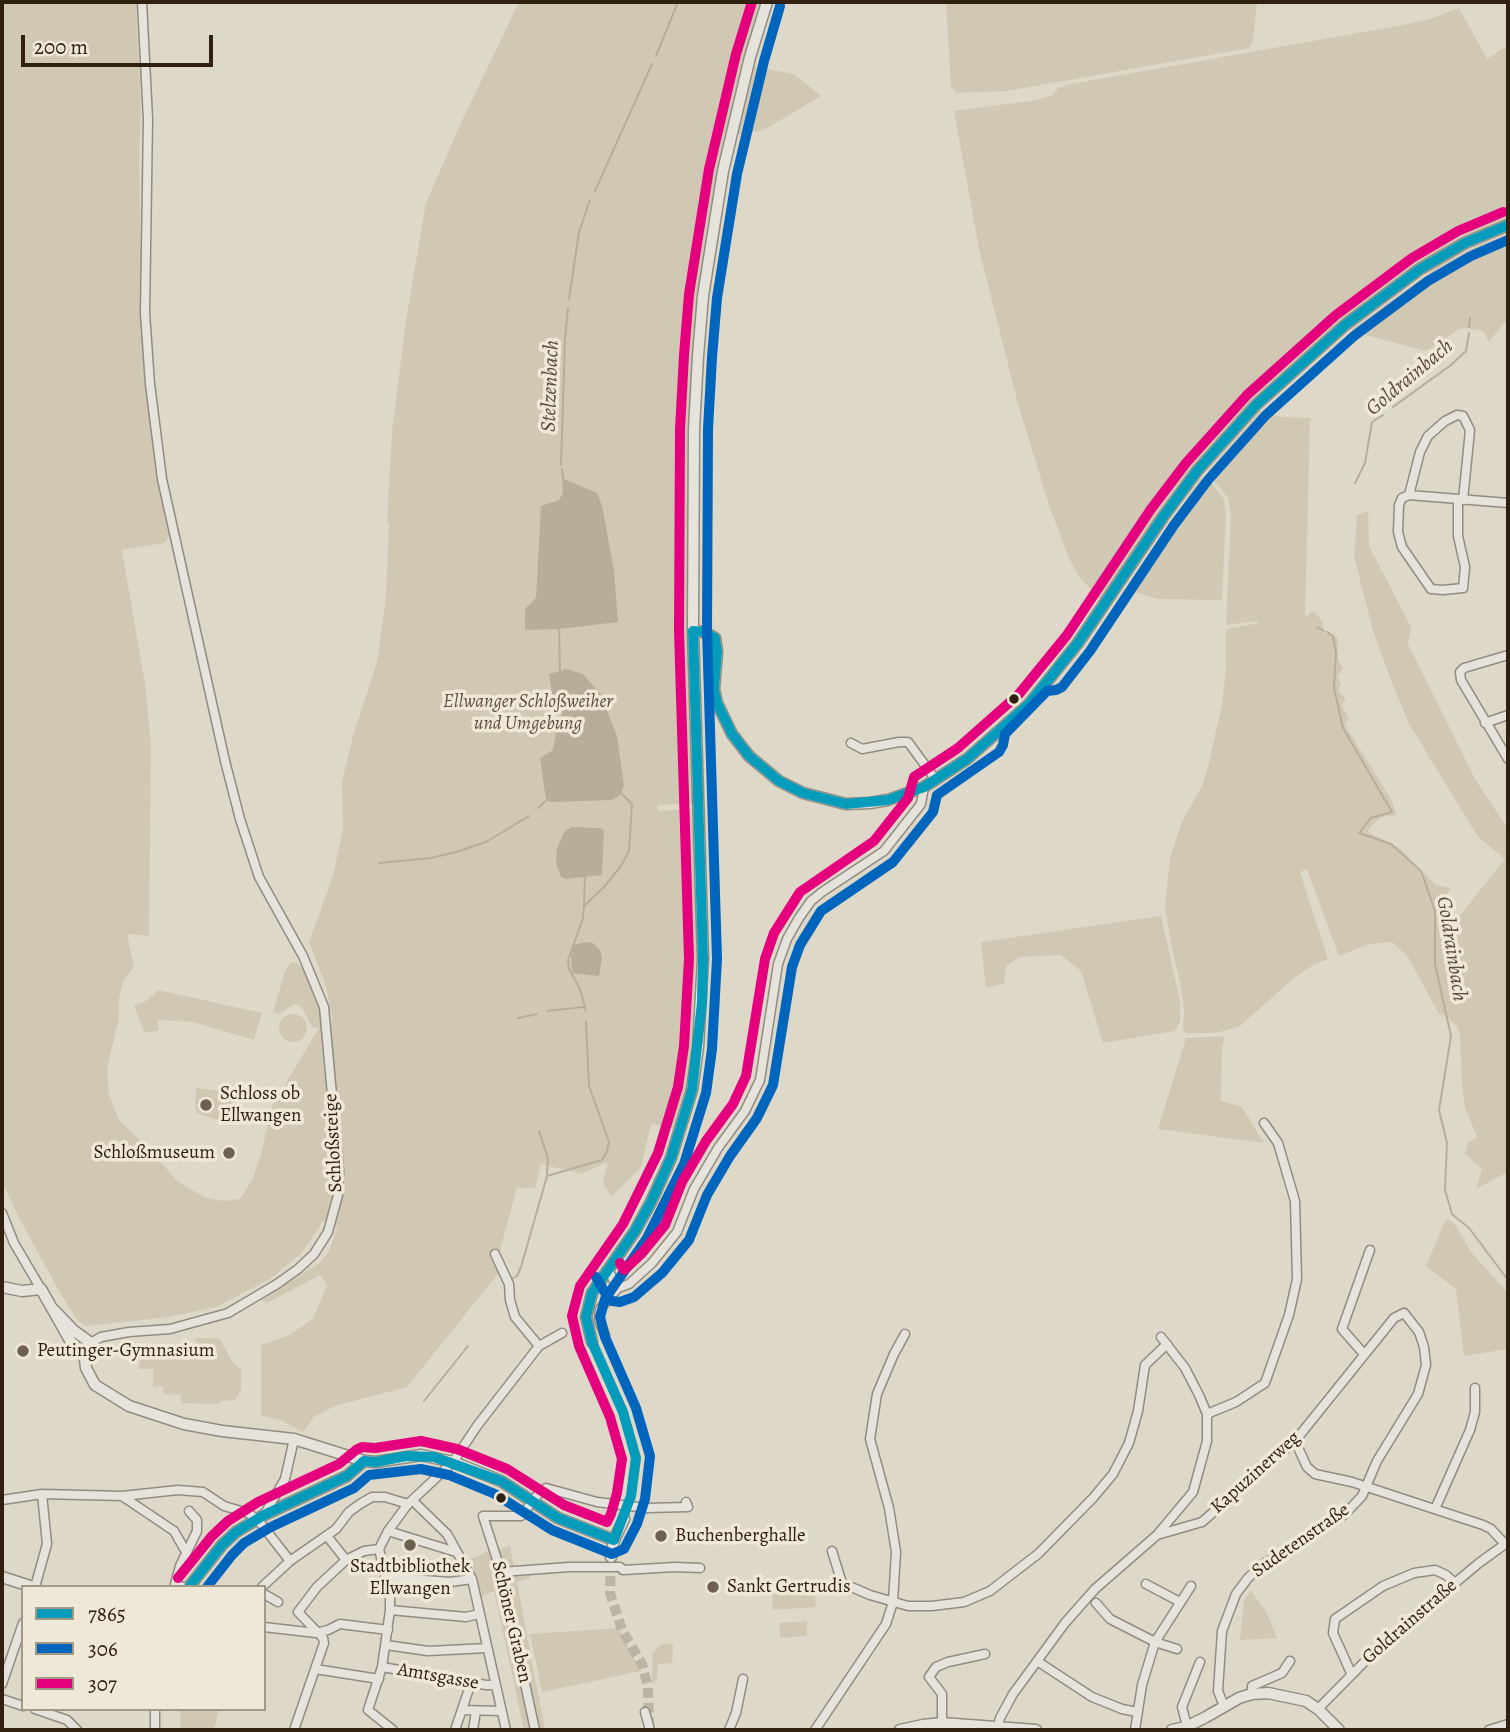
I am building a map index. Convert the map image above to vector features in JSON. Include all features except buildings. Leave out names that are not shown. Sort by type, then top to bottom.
[{"type":"street","name":"Schloßsteige","points":[[91,1343],[101,1337],[170,1329],[229,1313],[299,1269],[314,1254],[328,1232],[338,1195],[339,1171],[326,1018],[318,989],[303,956],[259,877],[240,819],[162,479],[150,384],[145,313],[148,119],[142,2]]},
{"type":"street","points":[[592,1342],[587,1328],[587,1306],[592,1293],[641,1221],[671,1158],[692,1090],[698,1047],[703,959],[693,631],[694,429],[703,296],[714,221],[728,146],[767,2]]},
{"type":"street","points":[[693,631],[705,632],[715,638],[717,652],[714,689],[717,703],[732,734],[748,756],[779,781],[803,793],[846,804],[888,800],[924,787],[990,741],[1030,704],[1078,643],[1163,517],[1198,471],[1255,405],[1345,325],[1420,269],[1465,243],[1508,225]]},
{"type":"street","points":[[1409,495],[1419,452],[1427,436],[1445,421],[1457,415],[1463,416],[1470,430],[1461,500],[1458,536],[1465,567],[1463,588],[1443,590],[1431,589],[1402,547],[1398,532],[1399,505],[1402,498],[1409,495],[1461,500],[1508,503]]},
{"type":"street","points":[[1508,655],[1465,668],[1460,672],[1461,680],[1508,760]]},
{"type":"street","points":[[1485,723],[1508,715]]},
{"type":"street","points":[[851,743],[862,750],[899,741],[908,742],[936,780]]},
{"type":"street","points":[[605,1335],[599,1320],[600,1309],[618,1288],[629,1284],[652,1264],[677,1232],[694,1189],[760,1080],[778,964],[786,939],[811,901],[884,850],[921,804],[924,787]]},
{"type":"street","points":[[1207,1414],[1236,1402],[1265,1383],[1289,1315],[1297,1279],[1295,1201],[1278,1143],[1264,1123]]},
{"type":"street","points":[[2,1213],[14,1244],[54,1310],[73,1330],[91,1343],[85,1358],[86,1368],[94,1385],[105,1393],[139,1410],[184,1424],[294,1439],[364,1461],[376,1462],[421,1455],[453,1462],[501,1481],[558,1518],[614,1540]]},
{"type":"street","points":[[1364,1354],[1342,1329],[1370,1250]]},
{"type":"street","points":[[495,1254],[508,1280],[515,1317],[539,1346]]},
{"type":"street","points":[[608,1270],[618,1288]]},
{"type":"street","points":[[2,1287],[22,1291],[41,1289]]},
{"type":"street","points":[[54,1310],[75,1349],[85,1358]]},
{"type":"street","name":"Kapuzinerweg","points":[[998,1726],[1013,1694],[1065,1623],[1095,1589],[1157,1535],[1202,1522],[1295,1441],[1400,1313]]},
{"type":"street","name":"Sudetenstraße","points":[[1224,1706],[1218,1690],[1222,1632],[1236,1594],[1262,1565],[1345,1514],[1362,1496],[1377,1461],[1423,1383],[1426,1365],[1419,1332],[1408,1315],[1400,1313]]},
{"type":"street","points":[[393,1730],[368,1710],[382,1667],[390,1610],[390,1595],[379,1549],[388,1531],[410,1502],[453,1462],[477,1426],[539,1346],[562,1333]]},
{"type":"street","points":[[815,1730],[886,1624],[892,1602],[896,1552],[889,1508],[870,1439],[877,1394],[905,1334]]},
{"type":"street","points":[[832,1551],[842,1583],[892,1602],[920,1606],[964,1602],[990,1591],[1038,1554],[1113,1474],[1129,1443],[1138,1411],[1145,1365],[1164,1340],[1185,1368],[1207,1414],[1207,1441],[1193,1492],[1157,1535]]},
{"type":"street","points":[[1435,1509],[1470,1430],[1475,1412],[1475,1388]]},
{"type":"street","points":[[261,1518],[285,1479],[294,1439]]},
{"type":"street","points":[[1295,1441],[1307,1467],[1315,1475],[1366,1486],[1435,1509],[1490,1529],[1506,1543]]},
{"type":"street","points":[[191,1585],[222,1545],[236,1532],[347,1476],[364,1461]]},
{"type":"street","points":[[533,1500],[546,1488],[597,1502],[646,1508],[688,1507],[686,1502]]},
{"type":"street","points":[[2,1500],[42,1494],[122,1496],[178,1490],[203,1492],[223,1506],[261,1518],[290,1561]]},
{"type":"street","points":[[35,1585],[47,1544],[42,1494]]},
{"type":"street","points":[[122,1496],[174,1531],[186,1552]]},
{"type":"street","points":[[263,1585],[290,1561],[327,1536],[349,1512],[372,1497],[410,1502],[447,1534],[472,1580],[506,1730]]},
{"type":"street","points":[[2,1506],[16,1499]]},
{"type":"street","name":"Schöner Graben","points":[[533,1500],[527,1512],[521,1516],[483,1516],[501,1572],[535,1730]]},
{"type":"street","points":[[178,1585],[175,1584],[186,1552],[197,1531],[197,1520],[189,1511]]},
{"type":"street","points":[[611,1557],[614,1540],[624,1519]]},
{"type":"street","points":[[388,1531],[456,1552]]},
{"type":"street","points":[[327,1536],[346,1560]]},
{"type":"street","name":"Goldrainstraße","points":[[1318,1709],[1351,1673],[1455,1583],[1506,1543]]},
{"type":"street","points":[[294,1730],[324,1643],[323,1638],[298,1612],[317,1587],[346,1560],[379,1549]]},
{"type":"street","points":[[501,1572],[569,1567],[620,1567],[623,1570],[700,1568]]},
{"type":"street","points":[[1351,1673],[1333,1633],[1335,1619],[1383,1586],[1414,1573],[1435,1570],[1455,1583]]},
{"type":"street","points":[[2,1577],[28,1585]]},
{"type":"street","points":[[385,1577],[450,1582],[472,1580]]},
{"type":"street","points":[[1146,1584],[1180,1602]]},
{"type":"street","points":[[1135,1730],[1155,1642],[1191,1586]]},
{"type":"street","points":[[266,1595],[278,1602]]},
{"type":"street","points":[[1096,1603],[1110,1619],[1155,1642],[1177,1649]]},
{"type":"street","points":[[390,1610],[466,1617],[479,1614]]},
{"type":"street","points":[[268,1627],[316,1633],[340,1624],[388,1630]]},
{"type":"street","points":[[2,1684],[21,1629]]},
{"type":"street","points":[[386,1645],[428,1650],[487,1648]]},
{"type":"street","points":[[942,1723],[942,1694],[929,1677],[936,1667],[948,1661],[985,1654]]},
{"type":"street","points":[[1037,1661],[1092,1697],[1137,1712]]},
{"type":"street","points":[[1252,1694],[1252,1686],[1282,1673],[1290,1661]]},
{"type":"street","points":[[1187,1729],[1182,1707],[1200,1662]]},
{"type":"street","name":"Amtsgasse","points":[[382,1667],[494,1685]]},
{"type":"street","points":[[315,1669],[379,1679]]},
{"type":"street","points":[[729,1730],[736,1713],[743,1679]]},
{"type":"street","points":[[455,1730],[470,1682]]},
{"type":"street","points":[[1172,1730],[1187,1729],[1224,1706],[1252,1694],[1280,1694],[1306,1701],[1339,1730]]},
{"type":"street","points":[[2,1699],[21,1705]]},
{"type":"street","points":[[462,1710],[501,1711]]},
{"type":"street","points":[[41,1711],[67,1720],[77,1730]]},
{"type":"street","points":[[155,1711],[155,1730]]},
{"type":"street","points":[[473,1730],[476,1712]]},
{"type":"street","points":[[645,1713],[650,1730]]},
{"type":"street","points":[[900,1730],[923,1724],[942,1723],[1036,1730]]},
{"type":"street","points":[[1489,1730],[1508,1724]]},
{"type":"green space","name":"Ellwanger Schloßweiher und Umgebung","points":[[2,2],[136,2],[141,104],[139,169],[142,321],[171,534],[164,543],[122,550],[145,684],[151,745],[149,936],[127,934],[134,967],[123,981],[119,1019],[107,1068],[109,1095],[119,1120],[177,1181],[206,1198],[224,1201],[240,1199],[252,1180],[261,1155],[272,1106],[319,1028],[312,1027],[302,1007],[294,1004],[279,1014],[273,1012],[285,971],[291,962],[302,968],[317,1000],[322,1026],[333,1022],[326,986],[309,942],[333,876],[343,829],[342,782],[353,736],[377,662],[386,598],[392,431],[406,321],[426,203],[519,2],[762,2],[744,65],[794,74],[821,96],[764,130],[724,137],[707,230],[699,306],[694,429],[698,805],[658,806],[658,811],[691,809],[698,920],[689,1090],[673,1128],[651,1124],[641,1167],[611,1197],[603,1182],[608,1162],[581,1174],[541,1164],[535,1188],[517,1188],[499,1254],[505,1265],[407,1387],[335,1406],[314,1417],[303,1432],[280,1420],[261,1416],[261,1345],[289,1335],[313,1319],[327,1285],[320,1275],[267,1303],[262,1300],[320,1263],[329,1251],[338,1225],[323,1221],[302,1253],[270,1279],[216,1307],[169,1317],[86,1326],[78,1321],[59,1291],[2,1181]]},
{"type":"green space","points":[[946,2],[1257,2],[1253,41],[1249,48],[1007,91],[957,93],[951,87]]},
{"type":"green space","points":[[1459,8],[1487,59],[1507,46],[1508,48],[1508,221],[1486,228],[1398,279],[1268,388],[1223,432],[1101,600],[1080,578],[1069,558],[1049,505],[1018,404],[979,249],[954,111],[1037,100],[1053,95],[1058,88],[1071,84],[1403,25],[1430,19]]},
{"type":"green space","points":[[1508,234],[1508,318],[1489,342],[1483,331],[1466,328],[1458,330],[1426,351],[1354,332],[1352,329],[1437,267],[1478,245]]},
{"type":"green space","points":[[1260,411],[1281,417],[1310,418],[1305,617],[1314,611],[1323,622],[1323,631],[1338,638],[1338,660],[1343,668],[1337,677],[1341,683],[1338,690],[1346,699],[1341,705],[1349,718],[1345,725],[1392,801],[1396,815],[1381,817],[1368,832],[1399,848],[1436,885],[1451,888],[1439,909],[1454,912],[1456,920],[1505,859],[1478,837],[1409,724],[1391,680],[1373,631],[1354,556],[1357,515],[1368,511],[1369,546],[1411,627],[1408,644],[1475,779],[1508,829],[1508,1172],[1476,1189],[1482,1169],[1465,1154],[1468,1143],[1477,1137],[1465,1107],[1457,1026],[1448,1017],[1439,1014],[1408,957],[1392,942],[1369,944],[1339,956],[1307,869],[1300,872],[1328,959],[1294,978],[1240,1026],[1216,1033],[1186,1033],[1183,1030],[1181,988],[1165,906],[1170,858],[1182,821],[1202,786],[1208,767],[1222,704],[1226,670],[1226,629],[1259,623],[1256,621],[1226,625],[1231,514],[1228,498],[1207,472]]},
{"type":"green space","points":[[1200,479],[1212,484],[1224,499],[1226,515],[1222,600],[1157,599],[1128,590],[1126,588]]},
{"type":"green space","points":[[1161,916],[1180,1001],[1180,1021],[1175,1031],[1103,1043],[1081,971],[1061,955],[1019,957],[1006,966],[1004,984],[986,988],[981,942]]},
{"type":"green space","points":[[158,990],[262,1013],[254,1040],[193,1022],[158,1020],[158,1031],[144,1032],[134,1006],[148,1000]]},
{"type":"green space","points":[[293,1014],[303,1018],[307,1028],[303,1038],[293,1042],[283,1038],[279,1028],[283,1018]]},
{"type":"green space","points":[[1225,1036],[1222,1048],[1221,1101],[1242,1107],[1264,1143],[1158,1129],[1186,1038]]},
{"type":"green space","points":[[196,1088],[239,1095],[231,1112],[225,1118],[217,1120],[197,1113]]},
{"type":"green space","points":[[1448,1219],[1456,1226],[1471,1252],[1508,1293],[1508,1349],[1464,1356],[1456,1289],[1426,1266]]},
{"type":"green space","points":[[196,1338],[219,1338],[234,1364],[241,1369],[241,1390],[235,1400],[221,1401],[220,1404],[181,1403],[181,1395],[163,1394],[163,1386],[153,1387],[153,1369],[139,1369],[140,1351],[195,1355]]},
{"type":"green space","points":[[510,1546],[515,1573],[530,1571],[530,1578],[517,1582],[545,1730],[524,1730],[494,1591],[481,1597],[471,1559]]},
{"type":"green space","points":[[425,1558],[463,1566],[469,1578],[422,1577]]},
{"type":"green space","points":[[814,1586],[816,1607],[773,1610],[772,1589]]},
{"type":"green space","points":[[1251,1591],[1266,1611],[1277,1638],[1240,1640],[1244,1600]]},
{"type":"green space","points":[[807,1621],[807,1636],[780,1638],[779,1623]]},
{"type":"green space","points":[[619,1628],[641,1671],[542,1692],[530,1634]]},
{"type":"green space","points":[[673,1643],[672,1663],[658,1664],[657,1679],[652,1685],[653,1652],[661,1645]]},
{"type":"green space","points":[[180,1711],[219,1711],[214,1730],[181,1730]]},
{"type":"shaded area","points":[[562,478],[597,493],[602,505],[614,571],[618,622],[525,630],[525,609],[536,598],[541,506],[559,500],[563,493]]},
{"type":"shaded area","points":[[566,669],[583,674],[601,695],[617,736],[624,786],[619,796],[611,800],[546,800],[540,758],[553,750],[563,710],[552,694],[549,674]]},
{"type":"shaded area","points":[[572,827],[604,830],[602,875],[566,879],[561,877],[556,863],[557,848],[565,831]]},
{"type":"shaded area","points":[[593,943],[600,950],[602,958],[599,976],[572,973],[573,945]]},
{"type":"waterway","name":"Stelzenbach","points":[[656,56],[678,2]]},
{"type":"waterway","name":"Stelzenbach","points":[[595,191],[652,64]]},
{"type":"waterway","name":"Stelzenbach","points":[[569,299],[579,232],[590,200]]},
{"type":"waterway","name":"Stelzenbach","points":[[561,465],[568,308]]},
{"type":"waterway","name":"Goldrainbach","points":[[1469,327],[1470,318]]},
{"type":"waterway","name":"Goldrainbach","points":[[1393,407],[1466,351],[1469,333]]},
{"type":"waterway","name":"Goldrainbach","points":[[1355,483],[1365,463],[1372,422],[1383,415]]},
{"type":"waterway","name":"Stelzenbach","points":[[562,469],[563,478]]},
{"type":"waterway","name":"Goldrainbach","points":[[1317,627],[1324,631]]},
{"type":"waterway","name":"Stelzenbach","points":[[559,628],[560,671]]},
{"type":"waterway","name":"Goldrainbach","points":[[1327,632],[1333,636],[1336,653],[1334,688],[1343,728],[1392,812],[1371,818],[1359,833],[1391,844],[1421,871],[1435,911],[1435,964],[1451,1036],[1439,1110],[1447,1143],[1445,1190],[1452,1214],[1469,1228],[1508,1280]]},
{"type":"waterway","name":"Stelzenbach","points":[[586,1011],[568,960],[583,918],[584,906],[604,887],[629,851],[632,804],[620,792]]},
{"type":"waterway","points":[[538,808],[547,800]]},
{"type":"waterway","points":[[379,863],[431,858],[456,852],[486,842],[529,816]]},
{"type":"waterway","points":[[584,904],[585,877]]},
{"type":"waterway","points":[[547,1011],[584,1007]]},
{"type":"waterway","points":[[518,1018],[537,1014]]},
{"type":"waterway","name":"Stelzenbach","points":[[510,1280],[517,1276],[521,1267],[547,1176],[602,1160],[607,1152],[609,1142],[589,1086],[586,1022]]},
{"type":"waterway","points":[[539,1131],[548,1158],[547,1174]]},
{"type":"waterway","name":"Stelzenbach","points":[[424,1401],[468,1346]]},
{"type":"tunnel","points":[[592,1342],[623,1412],[636,1458],[631,1496],[624,1519]]},
{"type":"tunnel","points":[[611,1561],[610,1593],[622,1630],[642,1664],[648,1687],[649,1726]]},
{"type":"transit line","name":"307","points":[[178,1578],[212,1536],[228,1521],[258,1502],[339,1464],[362,1447],[375,1448],[421,1441],[457,1449],[507,1469],[564,1505],[607,1522],[611,1514],[622,1459],[610,1417],[579,1346],[572,1316],[580,1286],[623,1224],[658,1153],[678,1087],[684,1046],[689,959],[679,631],[680,429],[684,355],[689,294],[709,169],[736,54],[752,2]]},
{"type":"transit line","name":"306","points":[[209,1585],[244,1543],[271,1527],[354,1488],[369,1475],[421,1469],[449,1475],[495,1494],[552,1530],[612,1554],[624,1549],[637,1524],[645,1499],[650,1456],[636,1408],[605,1337],[600,1317],[605,1299],[647,1238],[684,1164],[706,1093],[712,1049],[717,959],[707,631],[708,429],[712,357],[717,298],[737,174],[780,6]]},
{"type":"transit line","name":"307","points":[[620,1263],[624,1270],[665,1225],[682,1182],[706,1141],[733,1104],[746,1076],[765,959],[774,933],[800,892],[874,841],[908,798],[914,777],[958,748],[1019,694],[1067,635],[1151,509],[1186,463],[1247,395],[1336,315],[1412,258],[1458,231],[1503,212]]},
{"type":"transit line","name":"7865","points":[[693,631],[705,632],[715,638],[717,652],[714,689],[717,703],[732,734],[749,756],[779,781],[803,793],[846,804],[888,800],[924,787],[967,759],[1029,704],[1078,643],[1197,471],[1256,405],[1345,325],[1420,269],[1465,243],[1508,225]]},
{"type":"transit line","name":"306","points":[[596,1277],[612,1301],[620,1302],[634,1297],[662,1273],[689,1240],[707,1195],[757,1118],[773,1085],[792,967],[800,945],[821,911],[893,862],[933,812],[937,795],[999,752],[1005,734],[1047,691],[1062,687],[1090,651],[1174,525],[1208,480],[1266,415],[1354,336],[1428,281],[1471,256],[1508,240]]},
{"type":"transit line","name":"7865","points":[[614,1540],[631,1496],[636,1458],[623,1412],[592,1342],[586,1317],[592,1293],[635,1231],[651,1202],[671,1158],[692,1090],[702,1003],[703,959],[693,631]]},
{"type":"transit line","name":"7865","points":[[191,1585],[222,1545],[236,1532],[264,1515],[347,1476],[364,1461],[376,1462],[406,1456],[434,1457],[501,1481],[558,1518],[614,1540]]},
{"type":"place","name":"Schloss ob Ellwangen","points":[[206,1105]]},
{"type":"place","name":"Schloßmuseum","points":[[229,1153]]},
{"type":"place","name":"Peutinger-Gymnasium","points":[[23,1351]]},
{"type":"place","name":"Buchenberghalle","points":[[661,1536]]},
{"type":"place","name":"Stadtbibliothek Ellwangen","points":[[410,1545]]},
{"type":"place","name":"Sankt Gertrudis","points":[[713,1587]]}]
